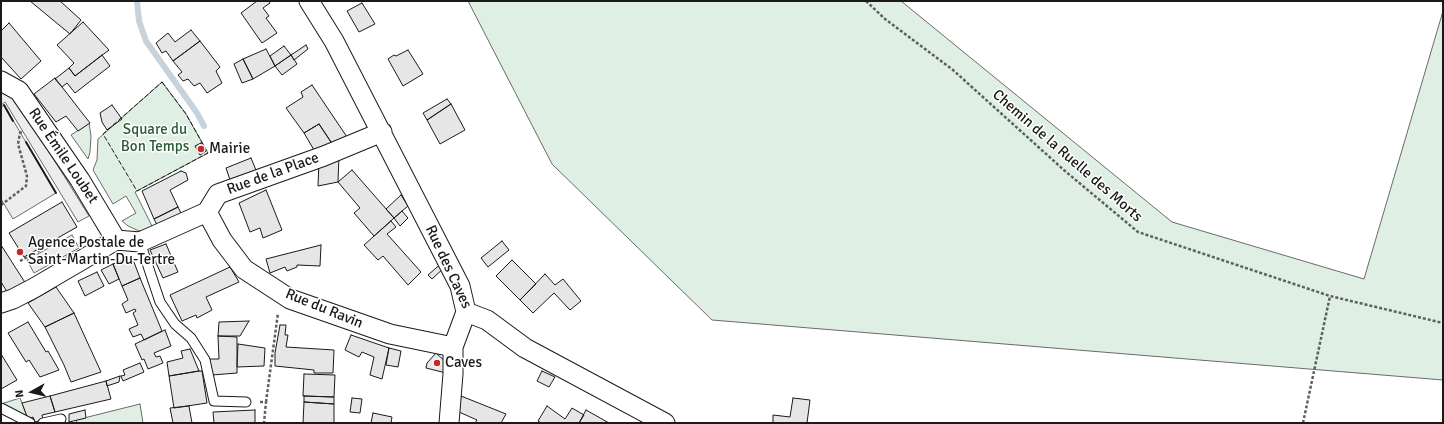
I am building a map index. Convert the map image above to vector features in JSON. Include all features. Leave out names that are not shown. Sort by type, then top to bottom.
[{"type":"street","name":"Rue des Caves","points":[[309,1],[334,42],[382,132],[460,286],[466,312],[487,320],[525,348],[665,423]]},
{"type":"street","name":"Rue Émile Loubet","points":[[1,81],[19,91],[80,180],[116,240]]},
{"type":"street","name":"Rue de la Place","points":[[207,212],[218,194],[324,156],[382,132]]},
{"type":"street","points":[[1,303],[13,299],[34,288],[116,240],[140,242],[207,212]]},
{"type":"street","name":"Rue du Ravin","points":[[207,212],[222,240],[244,269],[290,299],[390,334],[453,347]]},
{"type":"street","points":[[449,423],[453,374],[453,347],[466,312]]},
{"type":"lane","points":[[140,242],[160,302],[175,324],[191,338],[205,360],[214,401],[246,402]]},
{"type":"lane","points":[[1,408],[30,423]]},
{"type":"lane","points":[[43,423],[61,419]]},
{"type":"path","name":"Chemin de la Ruelle des Morts","points":[[866,1],[885,18],[953,70],[1065,172],[1138,232],[1330,296],[1443,323]]},
{"type":"path","points":[[1,205],[26,186],[28,176],[18,144],[20,133]]},
{"type":"path","points":[[20,261],[50,244],[49,242]]},
{"type":"path","points":[[266,402],[280,292]]},
{"type":"path","points":[[1303,423],[1330,296]]},
{"type":"green space","points":[[468,1],[901,1],[1172,222],[1364,279],[1443,11],[1443,380],[712,320],[552,164]]},
{"type":"green space","name":"Square du Bon Temps","points":[[162,82],[186,114],[208,153],[135,192],[153,228],[139,231],[128,226],[122,221],[136,213],[126,196],[113,204],[93,170],[97,160],[98,139]]},
{"type":"green space","points":[[89,123],[91,136],[88,159],[71,135]]},
{"type":"green space","points":[[20,398],[28,419],[1,404]]},
{"type":"green space","points":[[140,404],[143,423],[77,423],[76,420]]},
{"type":"shaded area","points":[[1,91],[13,94],[89,216],[78,222],[5,102],[1,105]]},
{"type":"shaded area","points":[[4,105],[56,193],[13,219],[1,199],[1,107]]},
{"type":"shaded area","points":[[72,235],[79,248],[34,273],[27,260]]},
{"type":"building","points":[[30,1],[60,1],[81,20],[70,34]]},
{"type":"building","points":[[257,1],[269,1],[270,3],[263,8],[269,16],[266,18],[277,33],[262,43],[241,13]]},
{"type":"building","points":[[362,3],[375,24],[359,32],[347,11]]},
{"type":"building","points":[[83,22],[109,50],[75,76],[69,68],[74,63],[57,45]]},
{"type":"building","points":[[9,23],[41,61],[21,79],[1,57],[1,31]]},
{"type":"building","points":[[191,30],[200,41],[173,61],[166,51],[162,53],[156,43],[168,33],[175,42]]},
{"type":"building","points":[[200,41],[220,67],[216,71],[222,83],[207,93],[200,83],[194,86],[188,79],[183,81],[178,75],[182,72],[173,61]]},
{"type":"building","points":[[306,45],[308,49],[294,60],[291,55]]},
{"type":"building","points":[[284,46],[291,55],[275,66],[270,56]]},
{"type":"building","points":[[266,49],[275,66],[253,79],[243,59]]},
{"type":"building","points":[[408,50],[423,74],[403,86],[388,59]]},
{"type":"building","points":[[102,55],[110,66],[75,93],[67,83],[62,87],[55,79],[69,68],[75,76]]},
{"type":"building","points":[[291,55],[297,64],[282,75],[275,66]]},
{"type":"building","points":[[243,59],[253,79],[242,83],[234,64]]},
{"type":"building","points":[[55,78],[90,123],[78,131],[66,116],[56,122],[34,94]]},
{"type":"building","points":[[312,85],[347,137],[333,145],[319,124],[304,133],[286,108],[303,97],[301,92]]},
{"type":"building","points":[[447,99],[451,104],[427,120],[423,113]]},
{"type":"building","points":[[451,104],[465,130],[440,144],[427,120]]},
{"type":"building","points":[[112,105],[122,119],[107,130],[102,122],[100,113]]},
{"type":"building","points":[[319,124],[333,145],[317,155],[304,133]]},
{"type":"building","name":"Mairie","points":[[201,143],[206,151],[200,155],[195,146]]},
{"type":"building","points":[[339,156],[338,182],[318,186],[319,162]]},
{"type":"building","points":[[251,158],[256,170],[230,180],[226,168]]},
{"type":"building","points":[[352,170],[394,218],[374,236],[354,213],[360,208],[338,182]]},
{"type":"building","points":[[181,171],[186,173],[188,180],[170,190],[178,207],[154,219],[142,191]]},
{"type":"building","points":[[266,190],[282,230],[263,238],[260,228],[250,232],[239,203]]},
{"type":"building","points":[[401,195],[408,206],[394,218],[386,209]]},
{"type":"building","points":[[62,202],[77,227],[24,257],[9,233]]},
{"type":"building","points":[[178,207],[183,217],[159,229],[154,219]]},
{"type":"building","points":[[402,211],[408,218],[400,226],[394,218]]},
{"type":"building","points":[[391,221],[396,227],[387,234],[421,272],[408,285],[383,256],[378,260],[364,245]]},
{"type":"building","points":[[502,241],[509,250],[488,267],[481,258]]},
{"type":"building","points":[[166,244],[178,272],[163,278],[150,250]]},
{"type":"building","points":[[1,245],[26,284],[9,295],[1,282]]},
{"type":"building","points":[[321,245],[320,266],[297,265],[297,267],[287,271],[285,267],[270,273],[266,259]]},
{"type":"building","points":[[132,257],[140,278],[122,286],[113,264]]},
{"type":"building","points":[[512,260],[536,284],[520,300],[496,276]]},
{"type":"building","points":[[443,262],[446,266],[432,279],[428,275]]},
{"type":"building","points":[[113,264],[119,279],[109,284],[101,270]]},
{"type":"building","points":[[230,267],[239,282],[206,297],[212,310],[197,318],[196,315],[182,321],[170,295]]},
{"type":"building","points":[[97,272],[104,286],[85,296],[78,281]]},
{"type":"building","points":[[545,274],[555,285],[563,279],[581,301],[570,310],[554,293],[533,313],[520,300]]},
{"type":"building","points":[[140,278],[162,331],[144,340],[141,334],[133,337],[129,329],[138,325],[133,313],[136,311],[135,309],[126,313],[122,304],[128,300],[122,286]]},
{"type":"building","points":[[56,287],[74,313],[45,327],[28,303]]},
{"type":"building","points":[[74,313],[101,372],[71,382],[45,327]]},
{"type":"building","points":[[249,321],[240,336],[218,336],[219,322]]},
{"type":"building","points":[[28,322],[59,370],[40,377],[29,360],[26,362],[8,333]]},
{"type":"building","points":[[280,325],[286,325],[285,335],[288,335],[286,347],[334,350],[333,373],[314,373],[314,370],[275,366],[275,353]]},
{"type":"building","points":[[165,330],[171,346],[154,353],[156,357],[160,356],[163,363],[148,369],[135,344]]},
{"type":"building","points":[[351,335],[389,348],[382,379],[370,375],[374,357],[362,352],[359,357],[345,350]]},
{"type":"building","points":[[218,336],[237,337],[237,373],[212,375],[208,359],[219,359]]},
{"type":"building","points":[[238,344],[265,348],[264,366],[237,367]]},
{"type":"building","points":[[389,348],[401,351],[398,367],[386,365]]},
{"type":"building","points":[[190,349],[199,371],[169,376],[167,362],[183,358],[181,351]]},
{"type":"building","name":"Caves","points":[[436,353],[447,363],[446,373],[426,368],[427,363]]},
{"type":"building","points":[[1,354],[17,380],[1,389]]},
{"type":"building","points":[[140,363],[144,372],[123,381],[121,376],[125,375],[123,370]]},
{"type":"building","points":[[202,371],[207,403],[174,408],[169,376]]},
{"type":"building","points":[[542,371],[555,377],[549,387],[537,381]]},
{"type":"building","points":[[304,374],[335,375],[334,397],[303,396]]},
{"type":"building","points":[[120,376],[119,382],[107,386],[106,381]]},
{"type":"building","points":[[106,381],[111,399],[55,412],[50,396]]},
{"type":"building","points":[[50,396],[55,412],[42,415],[43,420],[35,422],[33,417],[28,419],[22,403]]},
{"type":"building","points":[[304,396],[334,397],[334,404],[304,402]]},
{"type":"building","points":[[461,396],[506,414],[501,423],[475,423],[477,420],[459,412]]},
{"type":"building","points":[[352,398],[362,399],[360,413],[350,412]]},
{"type":"building","points":[[793,398],[810,400],[807,423],[773,423],[773,415],[790,417]]},
{"type":"building","points":[[304,402],[334,404],[334,423],[303,423]]},
{"type":"building","points":[[189,406],[192,423],[173,423],[170,408]]},
{"type":"building","points":[[547,406],[565,419],[572,408],[584,415],[579,423],[541,423],[538,421]]},
{"type":"building","points":[[85,410],[86,418],[69,422],[69,414]]},
{"type":"building","points":[[255,410],[255,423],[214,423],[213,412]]},
{"type":"building","points":[[586,410],[609,423],[579,423]]},
{"type":"building","points":[[373,413],[392,417],[391,423],[371,423]]},
{"type":"waterway","points":[[137,1],[139,21],[146,41],[197,113],[204,126]]},
{"type":"fence","points":[[162,82],[186,114],[208,153],[137,191],[103,134],[162,82]]},
{"type":"wall","points":[[4,105],[13,121]]},
{"type":"wall","points":[[26,142],[56,193]]},
{"type":"place","name":"Mairie","points":[[201,149]]},
{"type":"place","name":"Agence Postale de Saint-Martin-Du-Tertre","points":[[20,252]]},
{"type":"place","name":"Caves","points":[[437,363]]}]
